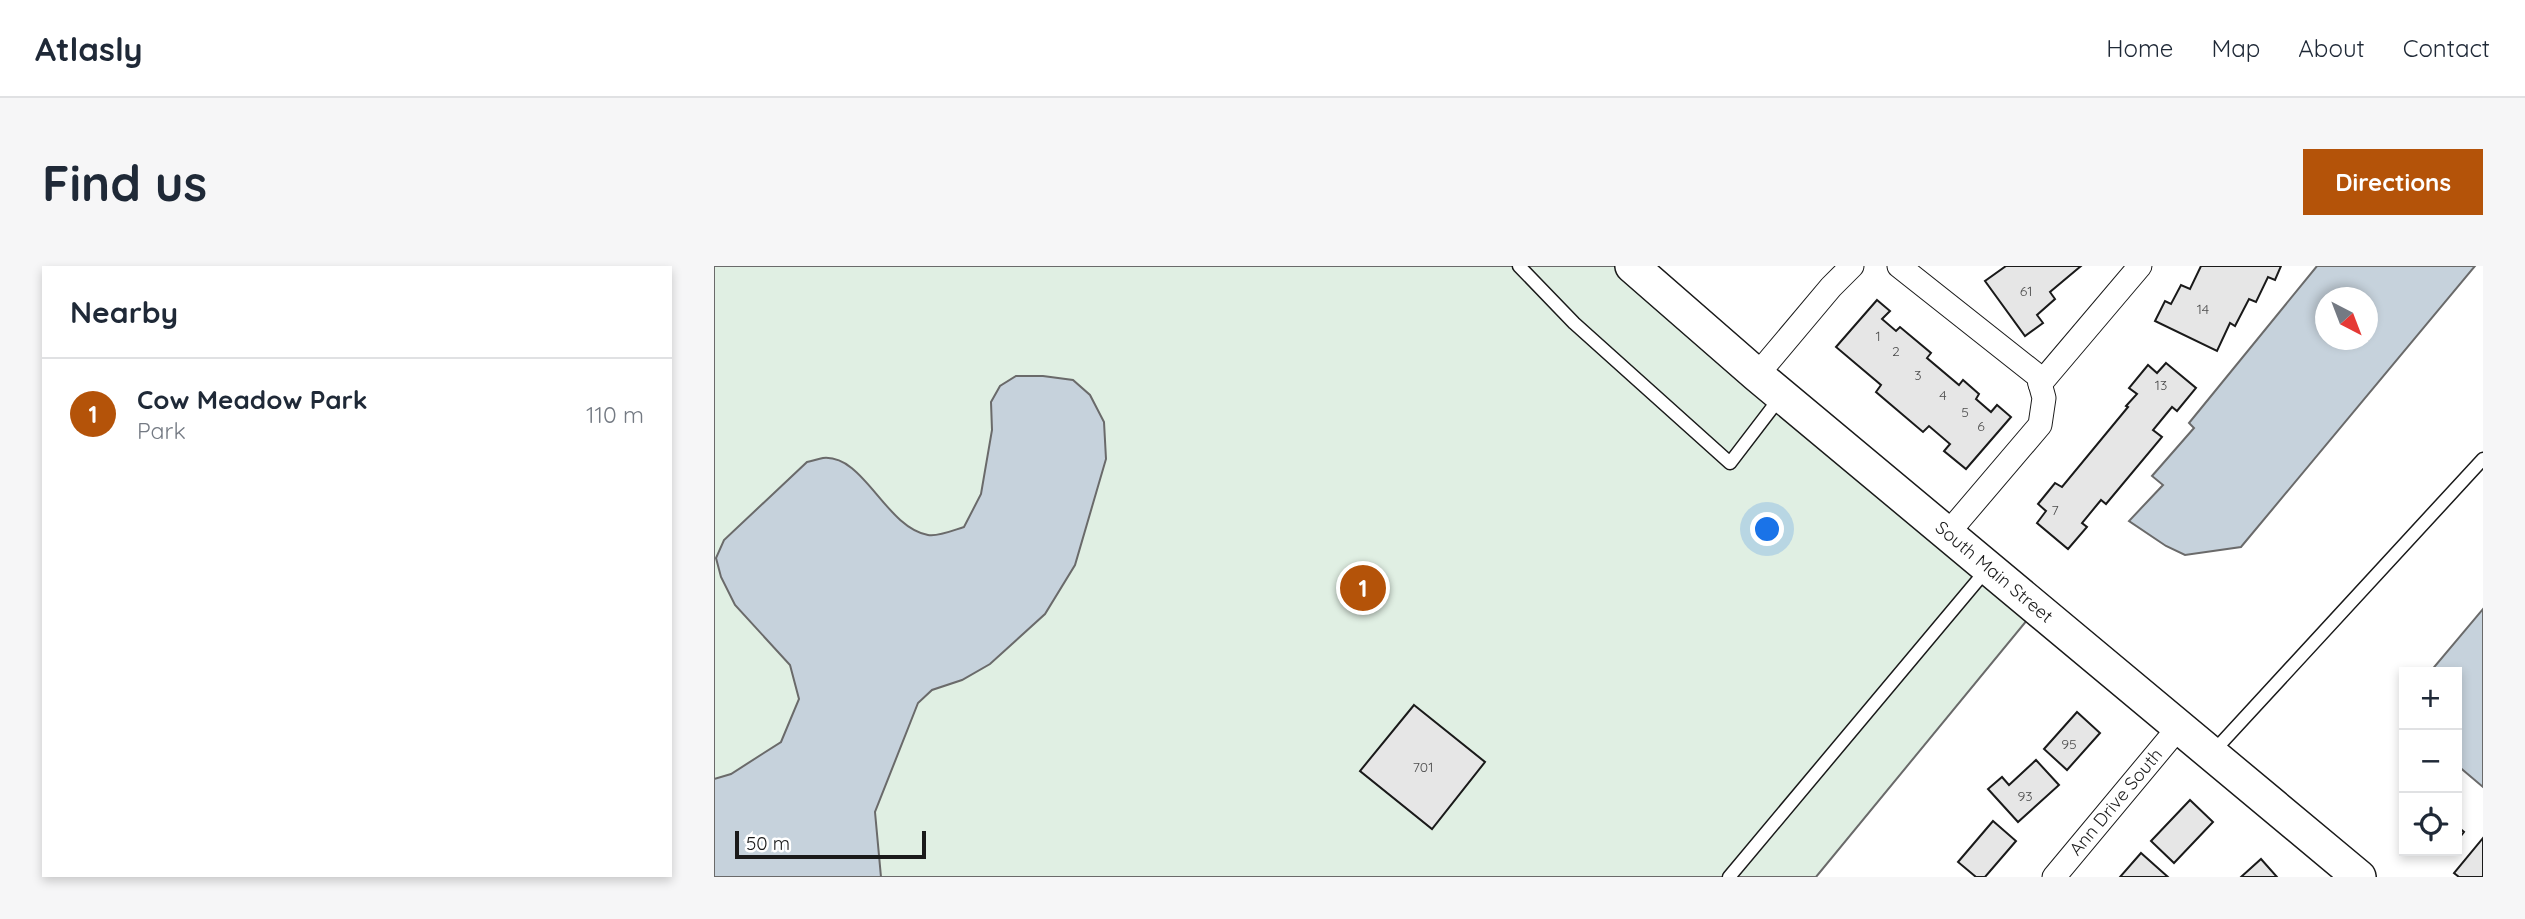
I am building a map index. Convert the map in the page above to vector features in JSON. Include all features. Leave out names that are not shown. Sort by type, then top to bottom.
[{"type":"street","name":"South Main Street","points":[[1632,266],[1770,385],[2359,877]]},
{"type":"street","points":[[1770,385],[1831,287],[1852,266]]},
{"type":"street","points":[[1899,266],[2038,376],[2044,398],[2040,425],[1948,533]]},
{"type":"street","points":[[2040,384],[2140,266]]},
{"type":"street","name":"Ann Drive South","points":[[2054,877],[2179,727]]},
{"type":"lane","points":[[1519,266],[1574,323],[1730,463],[1770,385]]},
{"type":"lane","points":[[2211,754],[2483,459]]},
{"type":"lane","points":[[1729,877],[1988,567]]},
{"type":"green space","points":[[714,266],[1632,266],[2037,608],[1816,877],[714,877]]},
{"type":"shaded area","points":[[2317,266],[2475,266],[2241,547],[2185,555],[2166,546],[2129,521],[2163,485],[2152,476],[2194,428],[2189,423]]},
{"type":"shaded area","points":[[1016,376],[1073,380],[1090,395],[1104,422],[1106,459],[1075,565],[1045,614],[990,664],[962,680],[932,690],[918,703],[875,812],[881,877],[714,877],[714,779],[731,774],[781,742],[799,699],[790,665],[735,605],[721,577],[716,558],[724,540],[807,462],[823,458],[838,460],[851,467],[899,519],[913,529],[932,535],[964,527],[981,494],[992,430],[991,402],[1000,386]]},
{"type":"shaded area","points":[[2483,609],[2483,787],[2462,769],[2462,667],[2434,667]]},
{"type":"building","points":[[2006,266],[2081,266],[2050,292],[2055,299],[2037,315],[2043,323],[2025,336],[1985,281]]},
{"type":"building","points":[[2201,266],[2281,266],[2275,280],[2268,277],[2256,302],[2249,299],[2235,326],[2230,323],[2217,351],[2155,321],[2165,301],[2171,304],[2181,285],[2190,289]]},
{"type":"building","points":[[1877,300],[1890,311],[1882,319],[1896,331],[1900,327],[1931,353],[1927,358],[1959,385],[1963,380],[1979,394],[1976,399],[1991,412],[1997,405],[2011,417],[1966,469],[1944,451],[1950,444],[1929,426],[1923,432],[1876,392],[1881,385],[1836,347]]},
{"type":"building","points":[[2166,363],[2196,388],[2177,411],[2172,407],[2153,430],[2162,437],[2106,504],[2101,500],[2082,523],[2087,527],[2068,549],[2037,523],[2046,511],[2038,504],[2055,483],[2062,487],[2128,407],[2126,406],[2137,394],[2129,388],[2148,365],[2157,373]]},
{"type":"building","points":[[1414,705],[1485,762],[1432,829],[1360,771]]},
{"type":"building","points":[[2077,712],[2100,733],[2067,770],[2044,749]]},
{"type":"building","points":[[2036,760],[2059,785],[2018,822],[1988,789],[2002,777],[2009,785]]},
{"type":"building","points":[[2190,800],[2213,822],[2174,863],[2151,841]]},
{"type":"building","points":[[1993,821],[2016,841],[1985,877],[1976,877],[1958,862]]},
{"type":"building","points":[[2483,838],[2483,877],[2459,877],[2454,873]]},
{"type":"building","points":[[2141,853],[2168,877],[2120,877]]},
{"type":"building","points":[[2261,859],[2277,877],[2241,877]]},
{"type":"place","name":"Cow Meadow Park","points":[[1363,588]]}]
